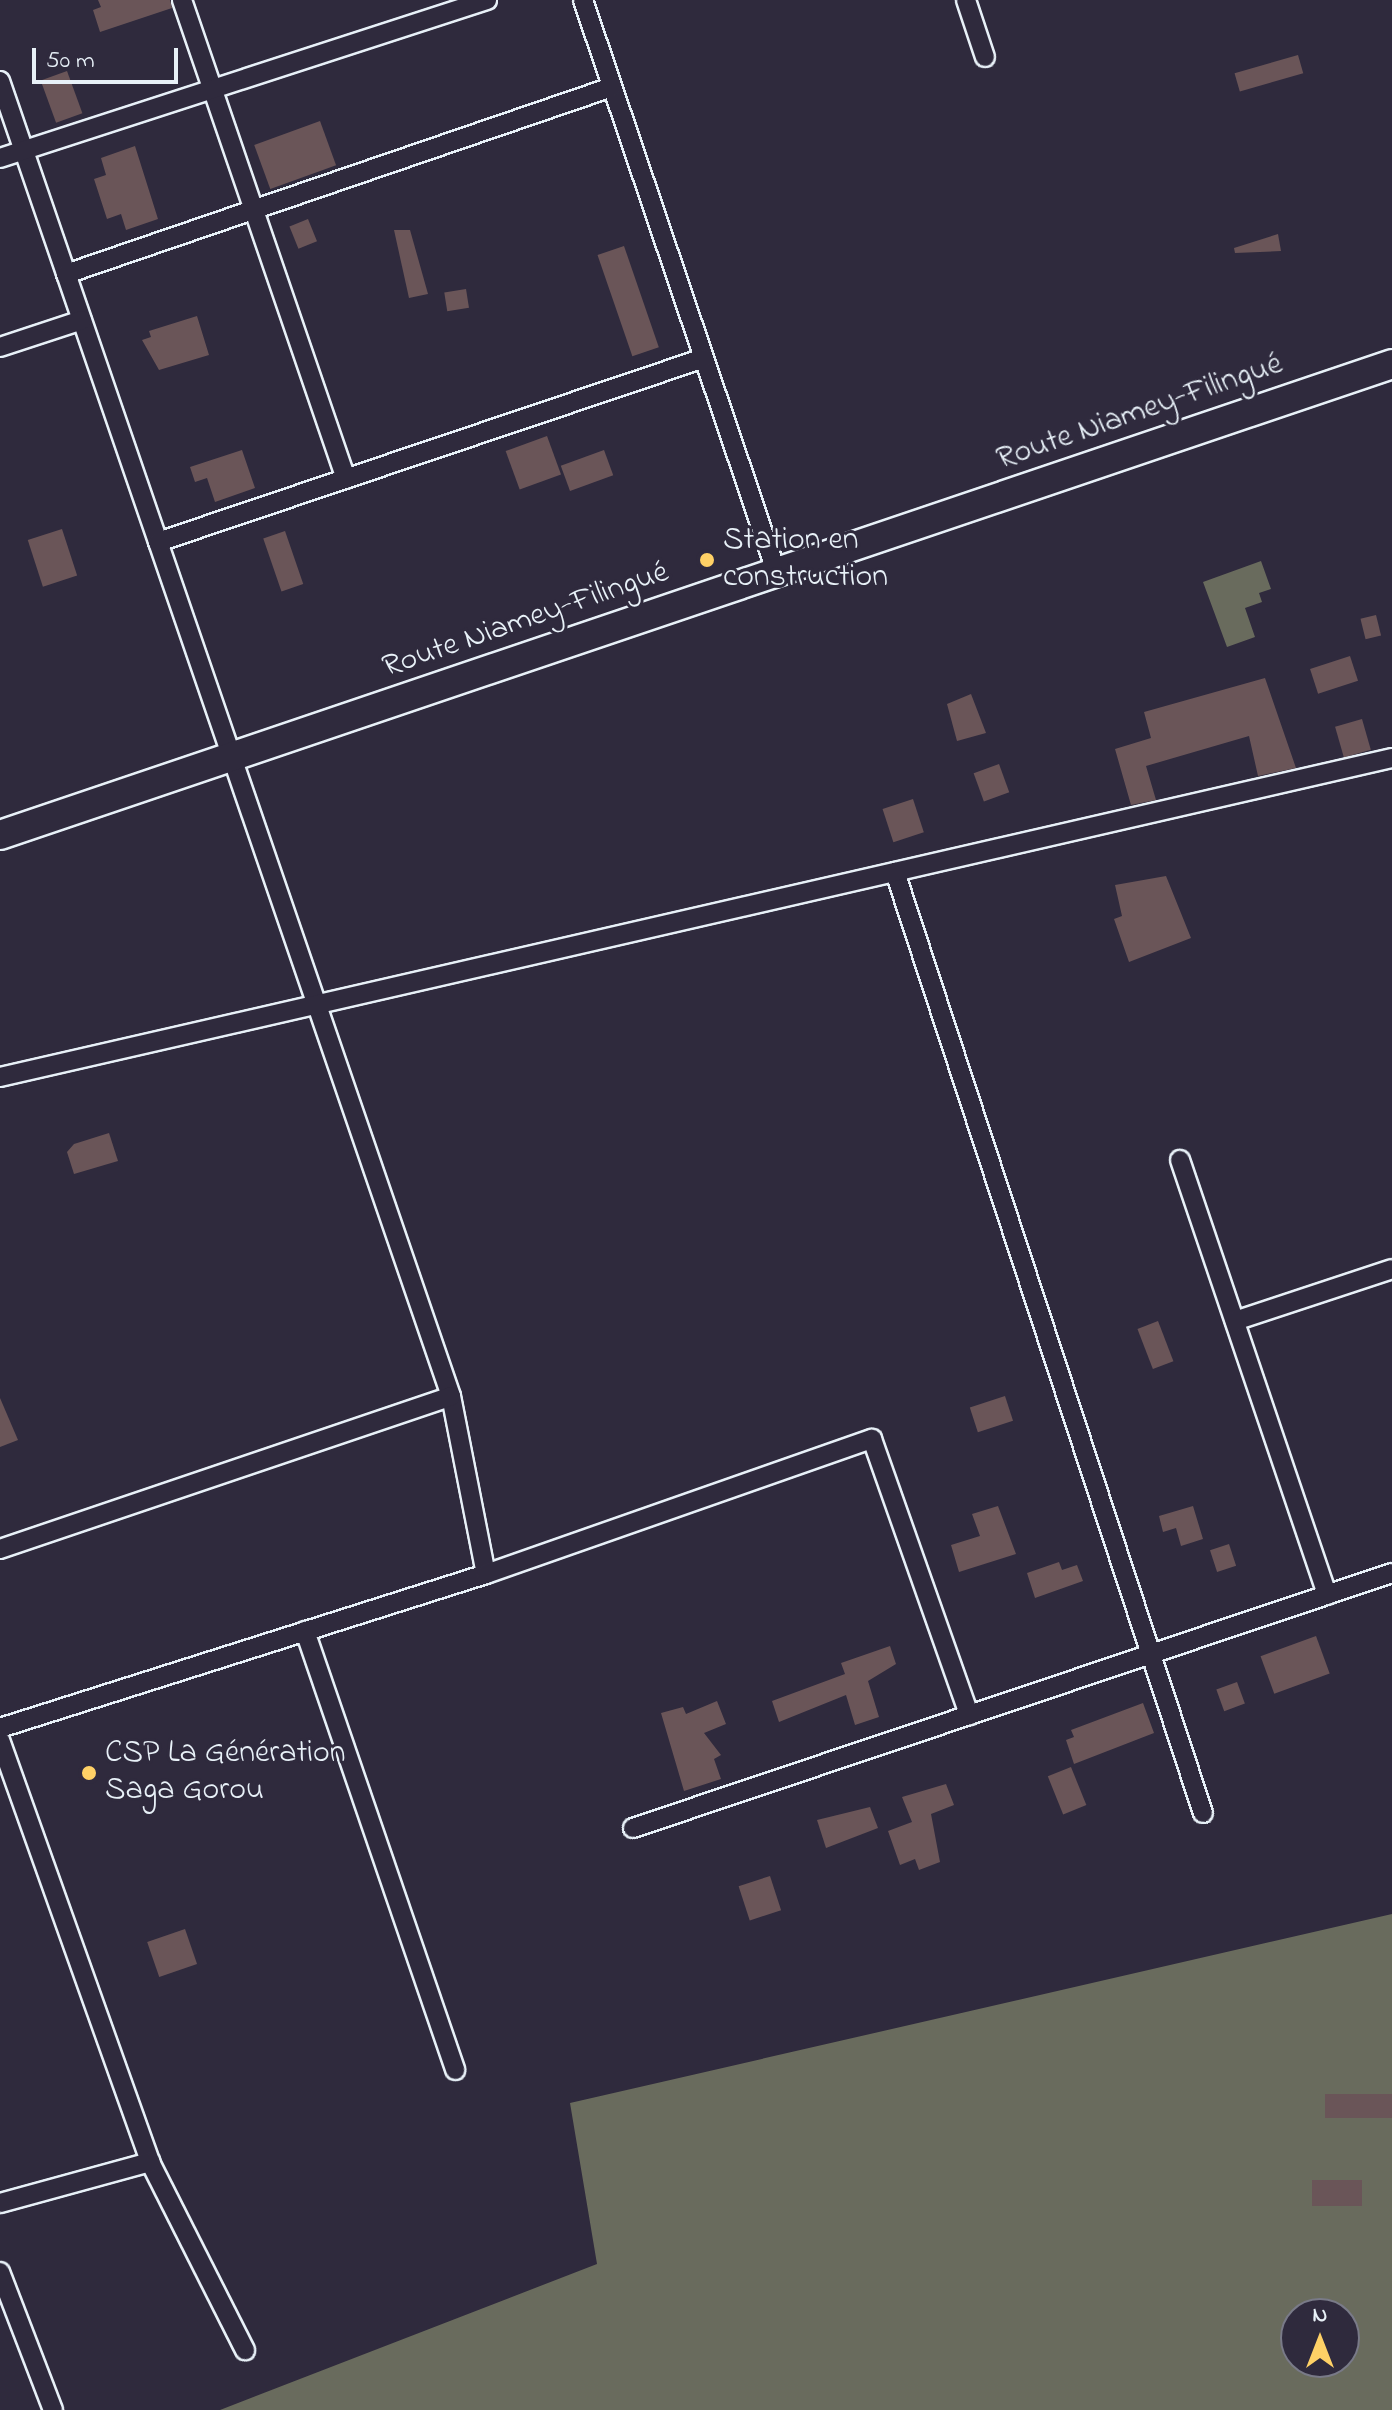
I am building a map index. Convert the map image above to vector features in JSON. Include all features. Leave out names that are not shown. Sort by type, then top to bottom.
[{"type":"main road","name":"Route Niamey-Filingué","points":[[0,835],[1392,364]]},
{"type":"street","points":[[182,0],[346,479]]},
{"type":"street","points":[[0,158],[487,0]]},
{"type":"street","points":[[583,0],[776,571]]},
{"type":"street","points":[[966,0],[985,57]]},
{"type":"street","points":[[0,81],[231,757],[320,1003],[451,1396],[486,1574]]},
{"type":"street","points":[[66,274],[612,87]]},
{"type":"street","points":[[0,347],[82,320]]},
{"type":"street","points":[[158,542],[704,358]]},
{"type":"street","points":[[0,1077],[1392,758]]},
{"type":"street","points":[[895,872],[1203,1813]]},
{"type":"street","points":[[1180,1160],[1327,1595]]},
{"type":"street","points":[[1235,1321],[1392,1269]]},
{"type":"street","points":[[0,1549],[451,1396]]},
{"type":"street","points":[[0,1728],[486,1574],[872,1439],[969,1715]]},
{"type":"street","points":[[633,1828],[1392,1573]]},
{"type":"street","points":[[305,1631],[455,2070]]},
{"type":"street","points":[[0,1740],[150,2162],[245,2350]]},
{"type":"street","points":[[0,2203],[150,2162]]},
{"type":"street","points":[[0,2272],[53,2410]]},
{"type":"green space","points":[[1261,561],[1271,589],[1259,593],[1262,602],[1245,608],[1255,637],[1227,647],[1203,582]]},
{"type":"green space","points":[[1392,1914],[1392,2410],[220,2410],[597,2264],[570,2103]]},
{"type":"building","points":[[98,0],[170,0],[172,8],[100,32],[93,10],[101,7]]},
{"type":"building","points":[[1298,55],[1303,73],[1240,91],[1235,73]]},
{"type":"building","points":[[67,71],[82,113],[56,123],[41,81]]},
{"type":"building","points":[[320,121],[336,165],[270,189],[254,145]]},
{"type":"building","points":[[135,146],[158,219],[126,230],[121,214],[107,219],[94,179],[106,175],[101,158]]},
{"type":"building","points":[[308,219],[317,241],[298,249],[289,226]]},
{"type":"building","points":[[394,230],[410,230],[428,294],[409,298]]},
{"type":"building","points":[[1278,234],[1281,251],[1235,253],[1234,248]]},
{"type":"building","points":[[624,246],[659,347],[632,356],[598,255]]},
{"type":"building","points":[[466,289],[469,308],[447,311],[444,292]]},
{"type":"building","points":[[197,316],[209,355],[159,370],[142,340],[151,337],[149,331]]},
{"type":"building","points":[[547,436],[561,475],[520,490],[506,451]]},
{"type":"building","points":[[242,450],[255,488],[215,502],[207,478],[195,482],[190,467]]},
{"type":"building","points":[[604,450],[613,475],[570,491],[561,466]]},
{"type":"building","points":[[62,529],[77,576],[43,587],[28,540]]},
{"type":"building","points":[[285,531],[303,584],[281,591],[263,538]]},
{"type":"building","points":[[1376,615],[1381,635],[1366,639],[1360,619]]},
{"type":"building","points":[[1350,656],[1358,681],[1318,694],[1310,669]]},
{"type":"building","points":[[1265,678],[1296,768],[1258,776],[1249,736],[1146,766],[1156,800],[1131,805],[1115,749],[1151,738],[1144,712]]},
{"type":"building","points":[[971,694],[986,733],[957,741],[947,704]]},
{"type":"building","points":[[1362,719],[1371,750],[1344,757],[1335,727]]},
{"type":"building","points":[[999,764],[1009,792],[984,801],[974,773]]},
{"type":"building","points":[[913,799],[924,832],[893,842],[883,809]]},
{"type":"building","points":[[1166,876],[1191,938],[1129,962],[1114,919],[1122,916],[1115,885]]},
{"type":"building","points":[[109,1133],[118,1161],[74,1174],[67,1152],[74,1144]]},
{"type":"building","points":[[1158,1321],[1173,1361],[1153,1369],[1137,1329]]},
{"type":"building","points":[[1005,1396],[1013,1421],[978,1432],[970,1407]]},
{"type":"building","points":[[0,1398],[18,1440],[0,1447]]},
{"type":"building","points":[[998,1506],[1016,1554],[959,1572],[951,1545],[980,1536],[972,1514]]},
{"type":"building","points":[[1193,1506],[1203,1539],[1181,1546],[1176,1528],[1163,1532],[1159,1516]]},
{"type":"building","points":[[1229,1544],[1236,1566],[1217,1572],[1210,1550]]},
{"type":"building","points":[[1059,1562],[1062,1570],[1077,1565],[1083,1581],[1035,1598],[1027,1573]]},
{"type":"building","points":[[1316,1636],[1330,1674],[1274,1694],[1261,1656]]},
{"type":"building","points":[[890,1646],[896,1664],[868,1681],[879,1717],[855,1725],[846,1695],[779,1722],[772,1701],[845,1674],[841,1663]]},
{"type":"building","points":[[1237,1682],[1245,1704],[1224,1711],[1216,1690]]},
{"type":"building","points":[[717,1701],[726,1724],[704,1733],[721,1755],[714,1759],[721,1779],[684,1791],[661,1713],[683,1707],[686,1714]]},
{"type":"building","points":[[1143,1703],[1154,1733],[1074,1764],[1066,1740],[1074,1737],[1071,1730]]},
{"type":"building","points":[[1071,1767],[1086,1805],[1063,1814],[1048,1776]]},
{"type":"building","points":[[946,1784],[954,1805],[931,1814],[940,1862],[919,1870],[915,1859],[900,1865],[888,1831],[912,1822],[902,1797]]},
{"type":"building","points":[[870,1807],[878,1828],[826,1848],[817,1820]]},
{"type":"building","points":[[770,1876],[781,1910],[750,1920],[739,1886]]},
{"type":"building","points":[[185,1929],[197,1964],[159,1977],[147,1942]]},
{"type":"building","points":[[1325,2094],[1392,2094],[1392,2118],[1325,2118]]},
{"type":"building","points":[[1312,2180],[1362,2180],[1362,2206],[1312,2206]]},
{"type":"place","name":"Station en construction","points":[[707,560]]},
{"type":"place","name":"CSP La Génération Saga Gorou","points":[[89,1773]]}]
